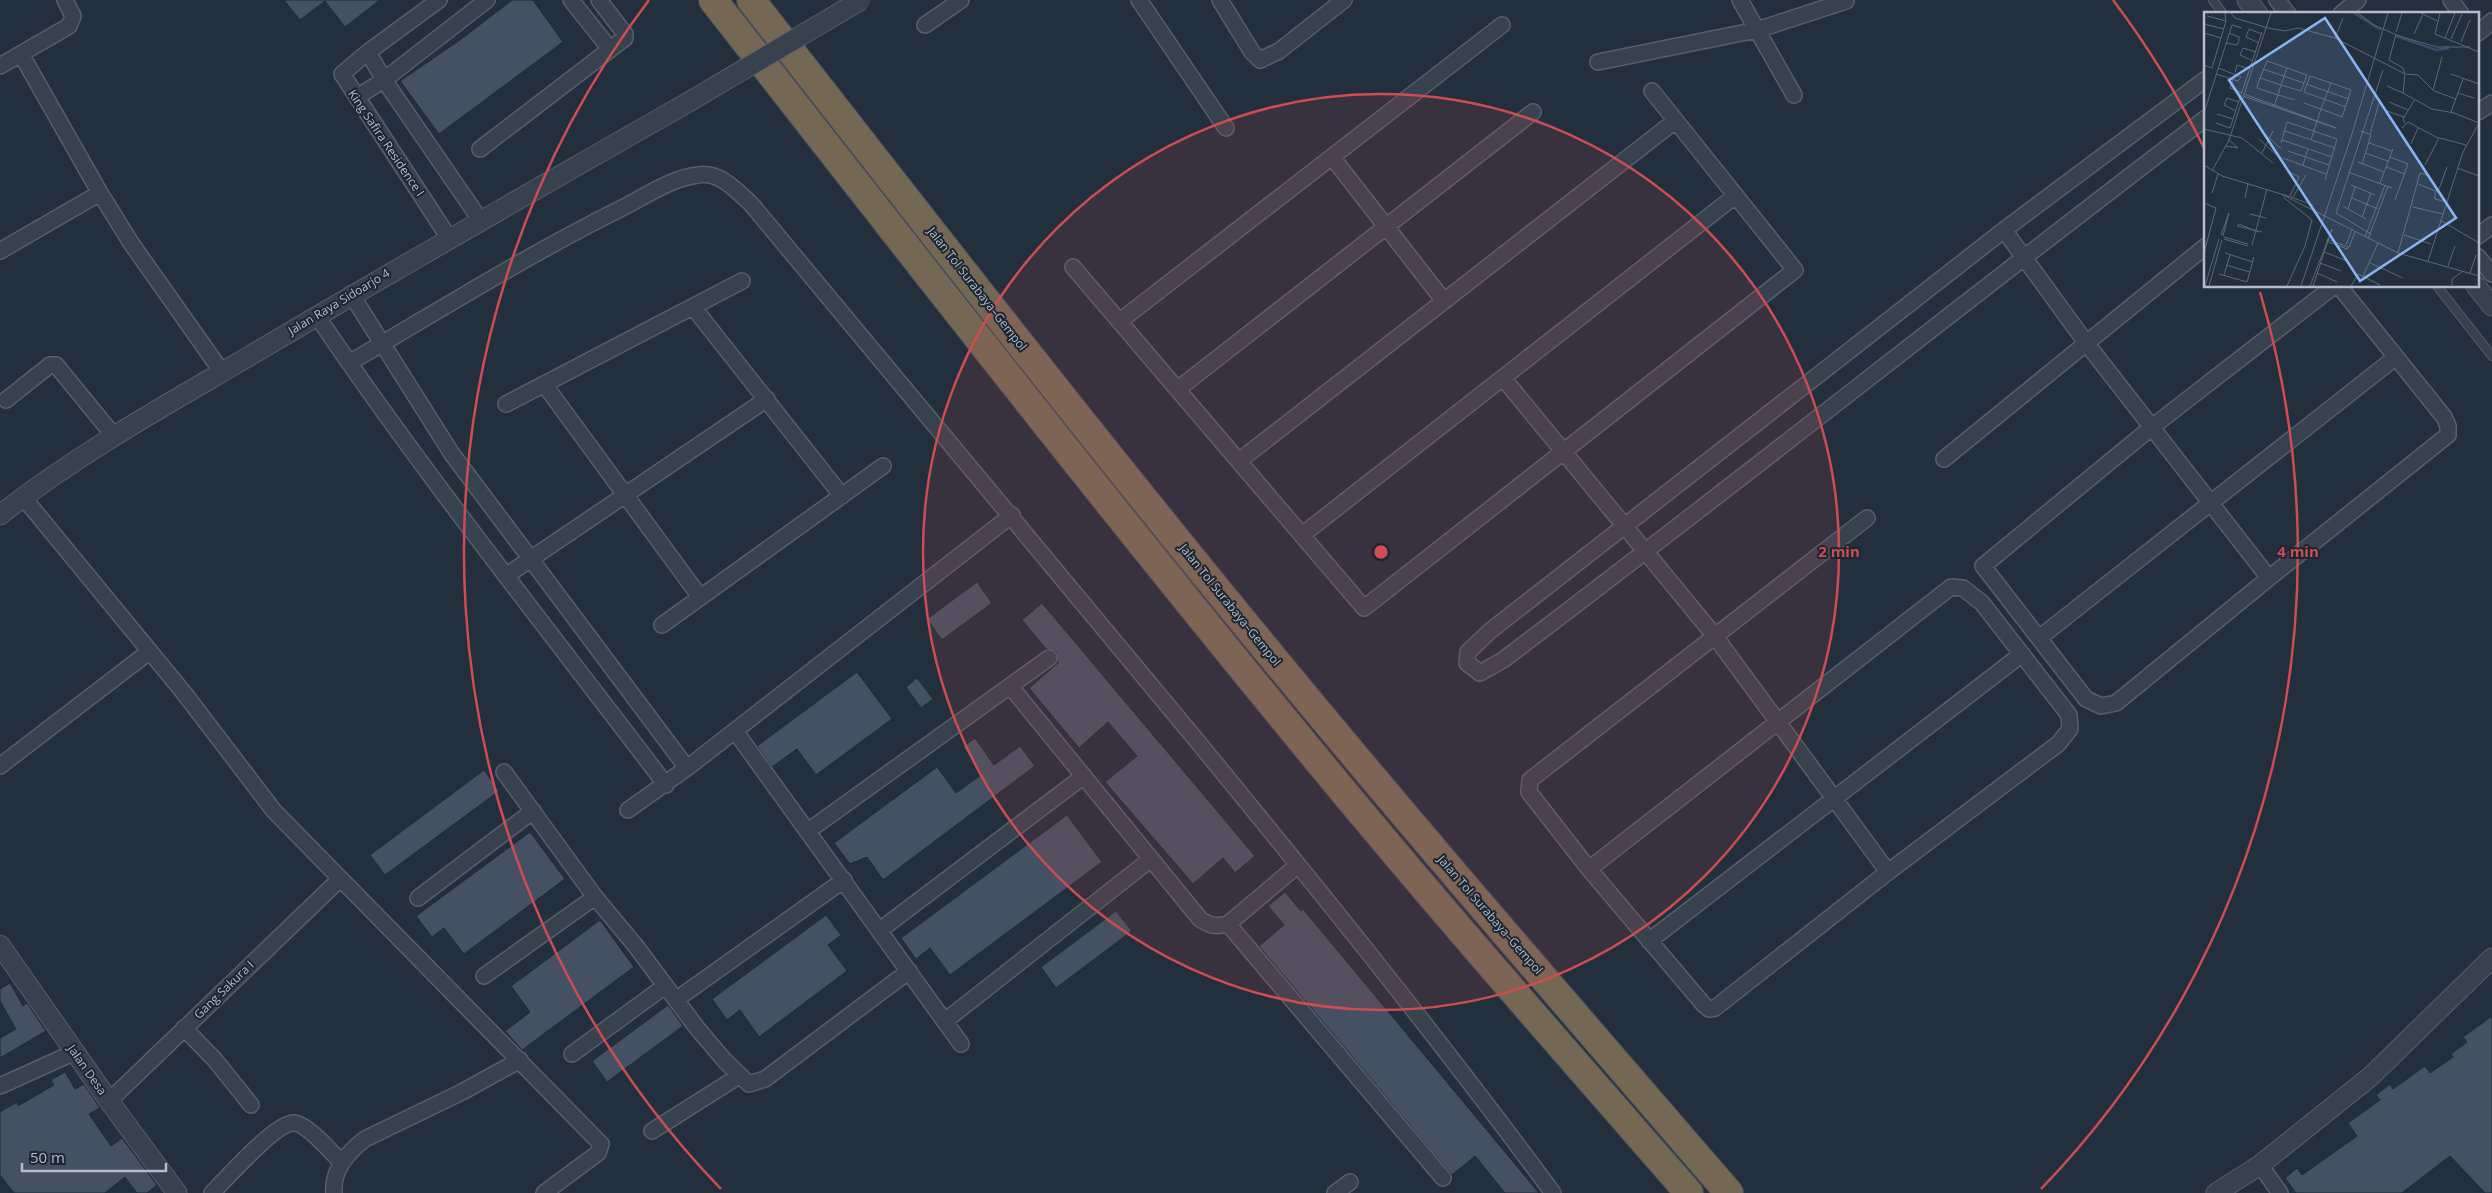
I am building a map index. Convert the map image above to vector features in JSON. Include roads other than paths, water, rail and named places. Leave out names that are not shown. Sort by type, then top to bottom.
[{"type":"highway","points":[[713,0],[1002,370],[1300,740],[1498,973],[1689,1193]]},
{"type":"highway","name":"Jalan Tol Surabaya–Gempol","points":[[751,0],[1088,430],[1248,628],[1409,822],[1729,1193]]},
{"type":"street","points":[[0,66],[71,23],[73,11],[65,0]]},
{"type":"street","name":"King Safira Residence I","points":[[439,0],[368,52],[342,74],[449,238]]},
{"type":"street","points":[[357,97],[384,80],[487,0]]},
{"type":"street","points":[[571,0],[610,49]]},
{"type":"street","points":[[480,149],[625,38],[625,34],[599,0]]},
{"type":"street","name":"Jalan Raya Sidoarjo 4","points":[[0,515],[23,497],[114,436],[351,294],[687,103],[861,0]]},
{"type":"street","points":[[925,25],[961,0]]},
{"type":"street","points":[[1139,0],[1226,128]]},
{"type":"street","points":[[1220,0],[1252,52],[1260,60],[1279,52],[1344,0]]},
{"type":"street","points":[[1740,0],[1794,95]]},
{"type":"street","points":[[2247,0],[2256,12]]},
{"type":"street","points":[[2277,0],[2286,12]]},
{"type":"street","points":[[2343,12],[2358,0]]},
{"type":"street","points":[[2451,0],[2460,12]]},
{"type":"street","points":[[1598,62],[1757,30],[1846,1]]},
{"type":"street","points":[[2480,30],[2492,21]]},
{"type":"street","points":[[1120,321],[1502,25]]},
{"type":"street","points":[[368,52],[384,80],[481,221]]},
{"type":"street","points":[[21,54],[100,193],[131,243],[222,372]]},
{"type":"street","points":[[2204,80],[2004,230],[1490,631],[1468,652],[1467,663],[1480,673],[1504,660],[1646,552],[2023,257],[2204,120]]},
{"type":"street","points":[[1074,266],[1364,608],[1795,270],[1652,91]]},
{"type":"street","points":[[2480,111],[2492,103]]},
{"type":"street","points":[[1178,389],[1532,112]]},
{"type":"street","points":[[1239,461],[1675,121]]},
{"type":"street","points":[[1332,157],[1444,302]]},
{"type":"street","points":[[349,363],[586,226],[643,198],[685,178],[698,174],[714,176],[727,182],[752,205],[1012,515],[1298,865],[1480,1094],[1554,1193]]},
{"type":"street","points":[[0,251],[100,193]]},
{"type":"street","points":[[1302,535],[1735,196]]},
{"type":"street","points":[[2480,234],[2492,225]]},
{"type":"street","points":[[2004,230],[2087,344],[2269,578]]},
{"type":"street","points":[[1944,459],[2204,248]]},
{"type":"street","points":[[2480,259],[2492,274]]},
{"type":"street","points":[[506,404],[742,282]]},
{"type":"street","points":[[2331,288],[2152,427],[1983,566],[2086,699],[2101,706],[2116,703],[2448,435],[2448,426],[2444,417],[2341,288]]},
{"type":"street","points":[[2478,288],[2492,306]]},
{"type":"street","points":[[351,294],[452,454],[688,768]]},
{"type":"street","points":[[693,307],[842,496]]},
{"type":"street","points":[[317,316],[453,508],[507,575],[666,785]]},
{"type":"street","points":[[2039,638],[2396,358]]},
{"type":"street","points":[[6,400],[50,365],[56,366],[114,436]]},
{"type":"street","points":[[1503,378],[1714,635],[1888,872]]},
{"type":"street","points":[[544,384],[700,597]]},
{"type":"street","points":[[507,575],[766,399]]},
{"type":"street","points":[[662,625],[883,466]]},
{"type":"street","points":[[23,497],[150,651],[274,810],[601,1144],[598,1153],[544,1193]]},
{"type":"street","points":[[628,810],[666,785],[1012,515]]},
{"type":"street","points":[[1589,869],[1952,588],[1963,588],[1982,603],[2069,715],[2070,729],[2058,744],[1888,872],[1716,1008],[1709,1009],[1704,1006],[1589,869],[1529,792],[1530,780],[1714,635],[1867,518]]},
{"type":"street","points":[[0,766],[150,651]]},
{"type":"street","points":[[1649,941],[2022,654]]},
{"type":"street","points":[[808,831],[1049,658]]},
{"type":"street","points":[[1010,686],[1200,919],[1208,925],[1228,924],[1298,865]]},
{"type":"street","points":[[735,731],[961,1044]]},
{"type":"street","points":[[504,772],[594,897],[677,999],[697,1028],[739,1076],[749,1084],[765,1079],[909,970]]},
{"type":"street","points":[[880,930],[1084,776]]},
{"type":"street","points":[[418,898],[533,811]]},
{"type":"street","points":[[944,1021],[1151,859]]},
{"type":"street","name":"Gang Sakura I","points":[[109,1101],[340,879]]},
{"type":"street","points":[[677,999],[844,880]]},
{"type":"street","points":[[484,976],[594,897]]},
{"type":"street","points":[[1228,924],[1443,1178]]},
{"type":"street","name":"Jalan Desa","points":[[0,945],[109,1101],[177,1193]]},
{"type":"street","points":[[2216,1193],[2260,1165],[2370,1077],[2492,958]]},
{"type":"street","points":[[572,1054],[665,986]]},
{"type":"street","points":[[184,1028],[216,1060],[250,1105]]},
{"type":"street","points":[[0,1086],[75,1052]]},
{"type":"street","points":[[334,1193],[334,1177],[348,1154],[364,1139],[462,1092],[520,1060]]},
{"type":"street","points":[[652,1131],[739,1076]]},
{"type":"street","points":[[212,1193],[277,1130],[295,1123],[304,1127],[342,1163]]},
{"type":"street","points":[[2260,1165],[2280,1193]]},
{"type":"street","points":[[1336,1193],[1350,1182]]},
{"type":"lane","points":[[2213,0],[2222,12]]},
{"type":"lane","points":[[2439,288],[2492,356]]}]
